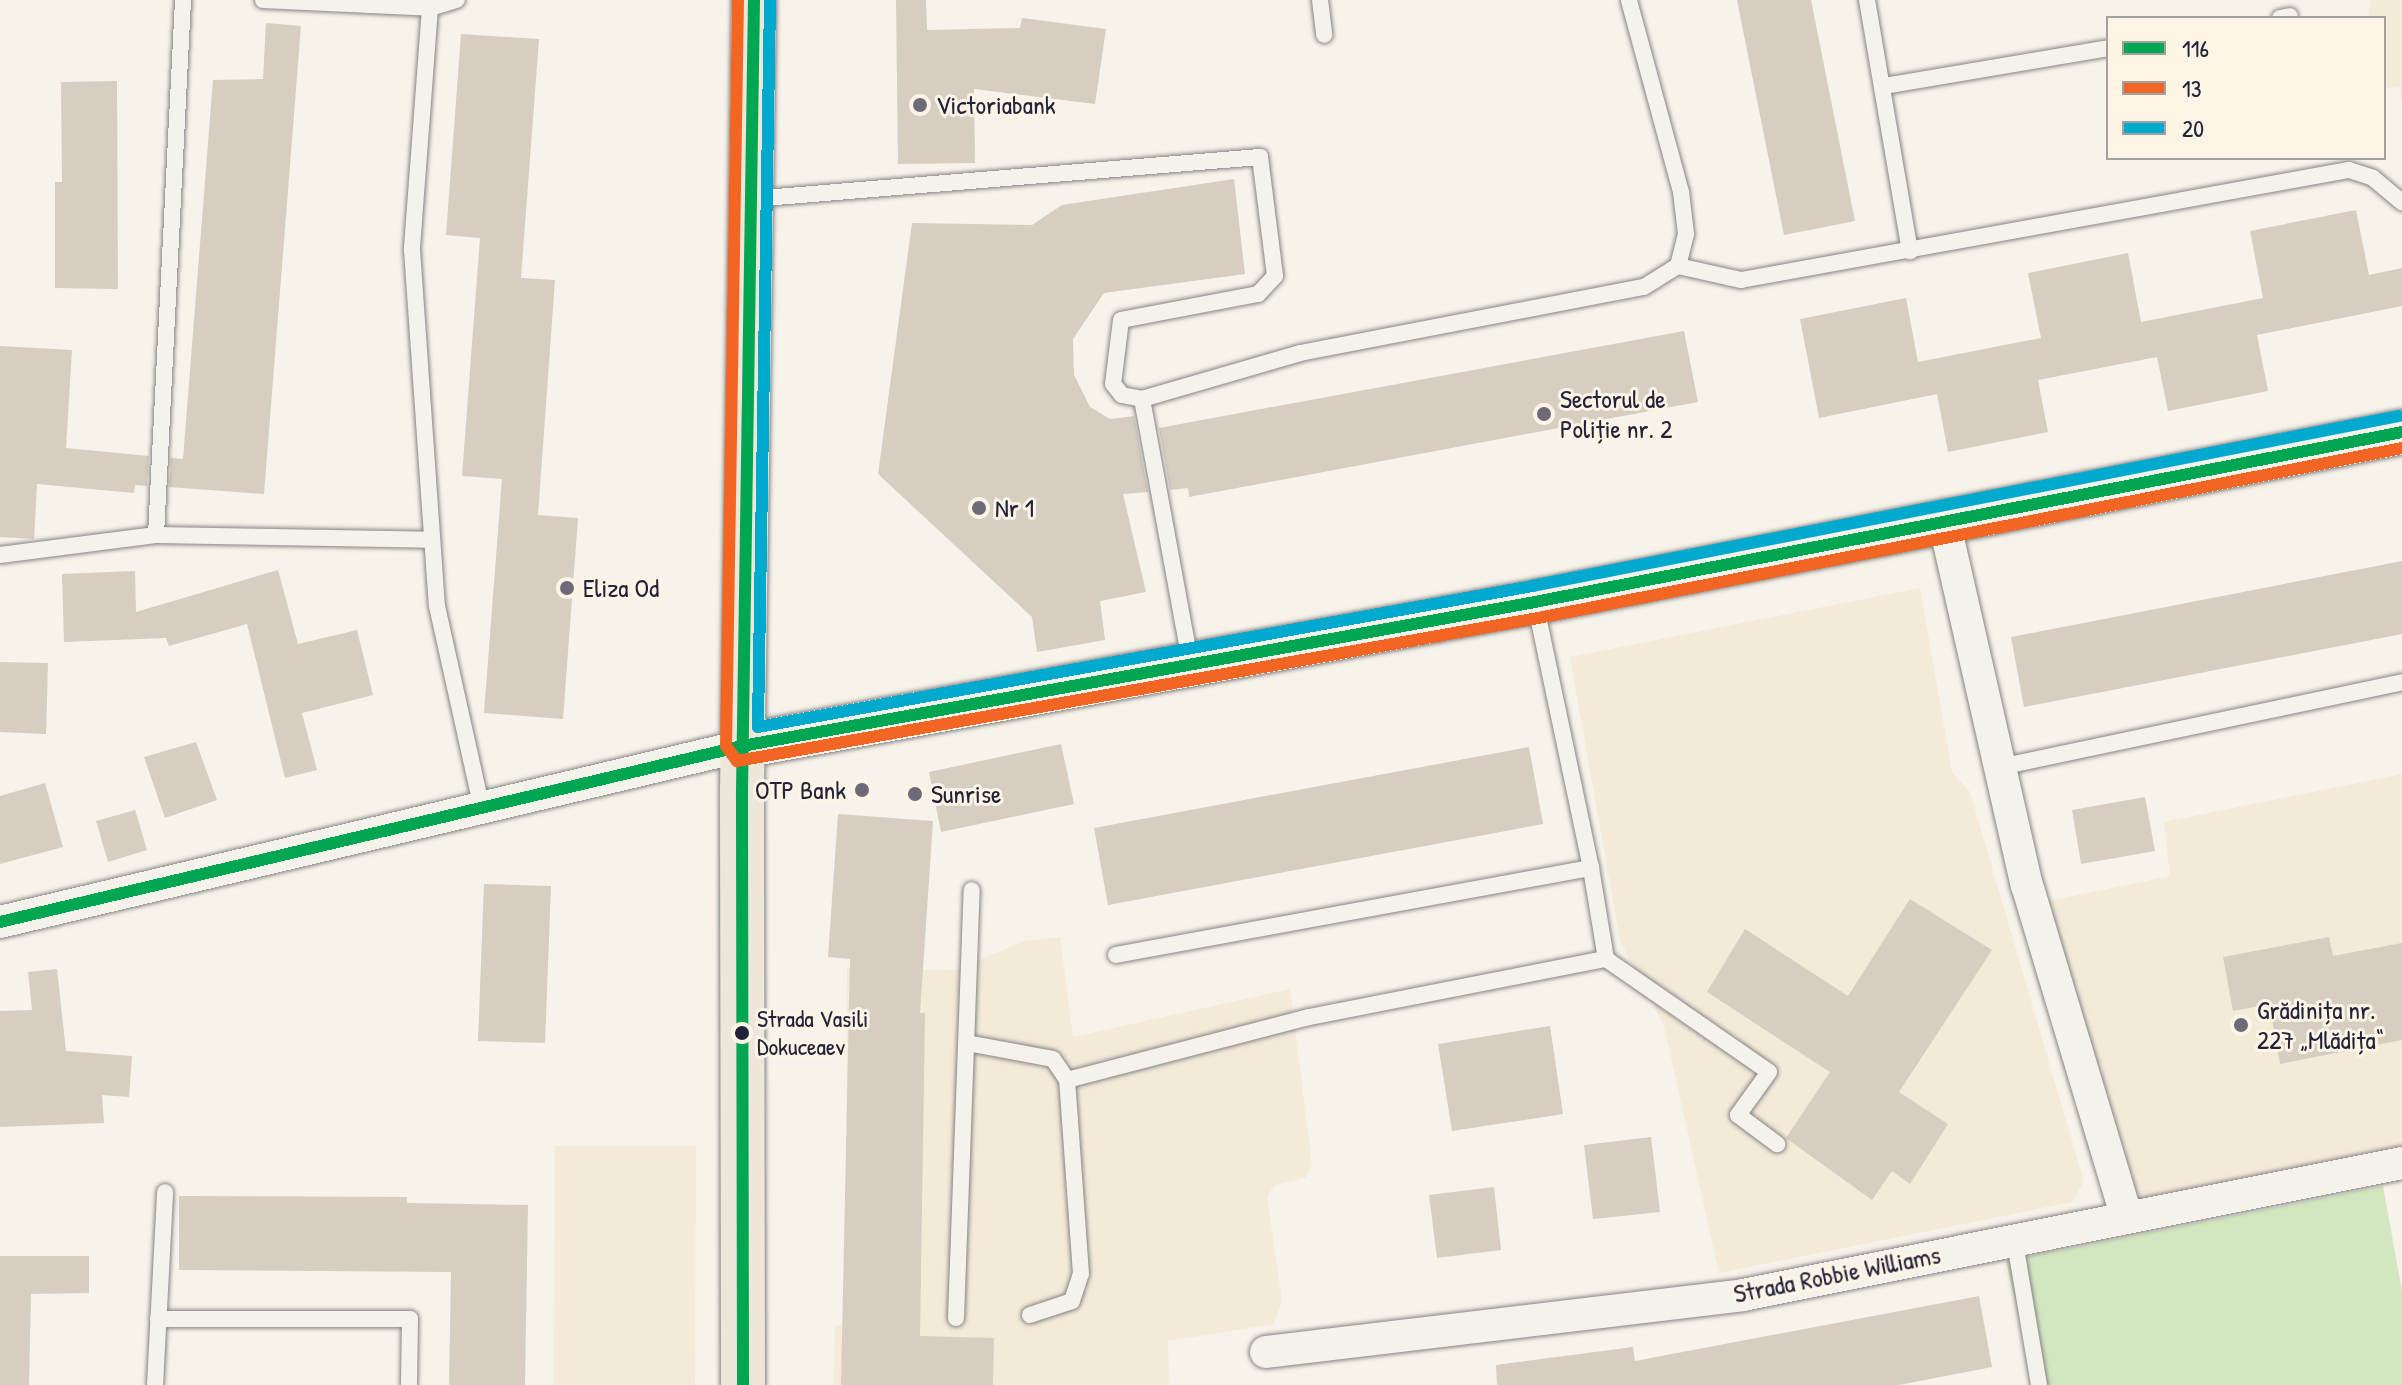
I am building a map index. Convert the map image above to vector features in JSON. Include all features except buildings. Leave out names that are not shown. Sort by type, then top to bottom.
[{"type":"main road","points":[[743,1385],[742,746],[754,0]]},
{"type":"main road","points":[[742,746],[1535,602],[2402,432]]},
{"type":"street","points":[[1944,521],[2027,885],[2126,1216]]},
{"type":"street","points":[[0,922],[481,804],[742,746]]},
{"type":"street","name":"Strada Robbie Williams","points":[[1266,1352],[1743,1295],[2014,1237],[2402,1163]]},
{"type":"lane","points":[[156,535],[183,0]]},
{"type":"lane","points":[[263,0],[430,8],[457,0]]},
{"type":"lane","points":[[1320,0],[1324,35]]},
{"type":"lane","points":[[1629,0],[1681,192],[1686,234],[1678,266]]},
{"type":"lane","points":[[1867,0],[1910,251]]},
{"type":"lane","points":[[430,8],[412,250],[437,606],[481,804]]},
{"type":"lane","points":[[1884,86],[2106,48]]},
{"type":"lane","points":[[751,199],[1260,157],[1275,276],[1258,294],[1121,320],[1113,384],[1122,395],[1142,399],[1300,353],[1644,287],[1678,266],[1741,280],[2349,170],[2373,178],[2402,202]]},
{"type":"lane","points":[[1142,399],[1191,666]]},
{"type":"lane","points":[[0,555],[156,535],[432,540]]},
{"type":"lane","points":[[1535,602],[1591,868],[1606,959]]},
{"type":"lane","points":[[2000,767],[2402,682]]},
{"type":"lane","points":[[1116,955],[1591,868]]},
{"type":"lane","points":[[956,1318],[972,890]]},
{"type":"lane","points":[[1067,1080],[1309,1017],[1606,959],[1769,1072],[1738,1115],[1777,1144]]},
{"type":"lane","points":[[967,1043],[1053,1059],[1067,1080],[1081,1274],[1072,1301],[1030,1315]]},
{"type":"lane","points":[[2402,1163],[2402,1169]]},
{"type":"lane","points":[[155,1385],[165,1192]]},
{"type":"lane","points":[[2014,1237],[2039,1385]]},
{"type":"lane","points":[[158,1319],[410,1319],[409,1385]]},
{"type":"shaded area","points":[[2371,0],[2402,0],[2402,105],[2399,87],[2386,88],[2386,16],[2368,16]]},
{"type":"shaded area","points":[[1920,588],[1952,772],[1970,792],[2084,1182],[2072,1202],[1719,1273],[1664,1026],[1620,941],[1570,657]]},
{"type":"shaded area","name":"Grădinița nr. 227 „Mlădița“","points":[[2402,774],[2402,1147],[2143,1199],[2128,1184],[2044,902],[2170,876],[2164,822]]},
{"type":"shaded area","points":[[1060,937],[1073,1037],[1290,989],[1312,1165],[1305,1178],[1275,1185],[1267,1196],[1282,1300],[1274,1324],[1168,1341],[1169,1385],[834,1385],[835,1326],[846,1324],[847,968],[957,970],[1024,941]]},
{"type":"shaded area","points":[[555,1146],[696,1146],[695,1385],[554,1385]]},
{"type":"green space","points":[[2383,1186],[2402,1291],[2402,1385],[2035,1385],[2006,1261]]},
{"type":"transit line","name":"13","points":[[738,0],[726,746],[737,761],[1538,618],[2402,448]]},
{"type":"transit line","name":"116","points":[[743,1385],[742,790],[754,0]]},
{"type":"transit line","name":"20","points":[[770,0],[758,727],[1532,586],[2399,416]]},
{"type":"transit line","name":"116","points":[[0,922],[742,746],[1535,602],[2402,432]]},
{"type":"place","name":"Victoriabank","points":[[920,105]]},
{"type":"place","name":"Sectorul de Poliție nr. 2","points":[[1544,414]]},
{"type":"place","name":"Nr 1","points":[[979,508]]},
{"type":"place","name":"Eliza Od","points":[[567,588]]},
{"type":"place","name":"OTP Bank","points":[[862,790]]},
{"type":"place","name":"Sunrise","points":[[915,794]]},
{"type":"place","name":"Grădinița nr. 227 „Mlădița“","points":[[2241,1025]]},
{"type":"place","name":"Strada Vasili Dokuceaev","points":[[742,1033]]}]
